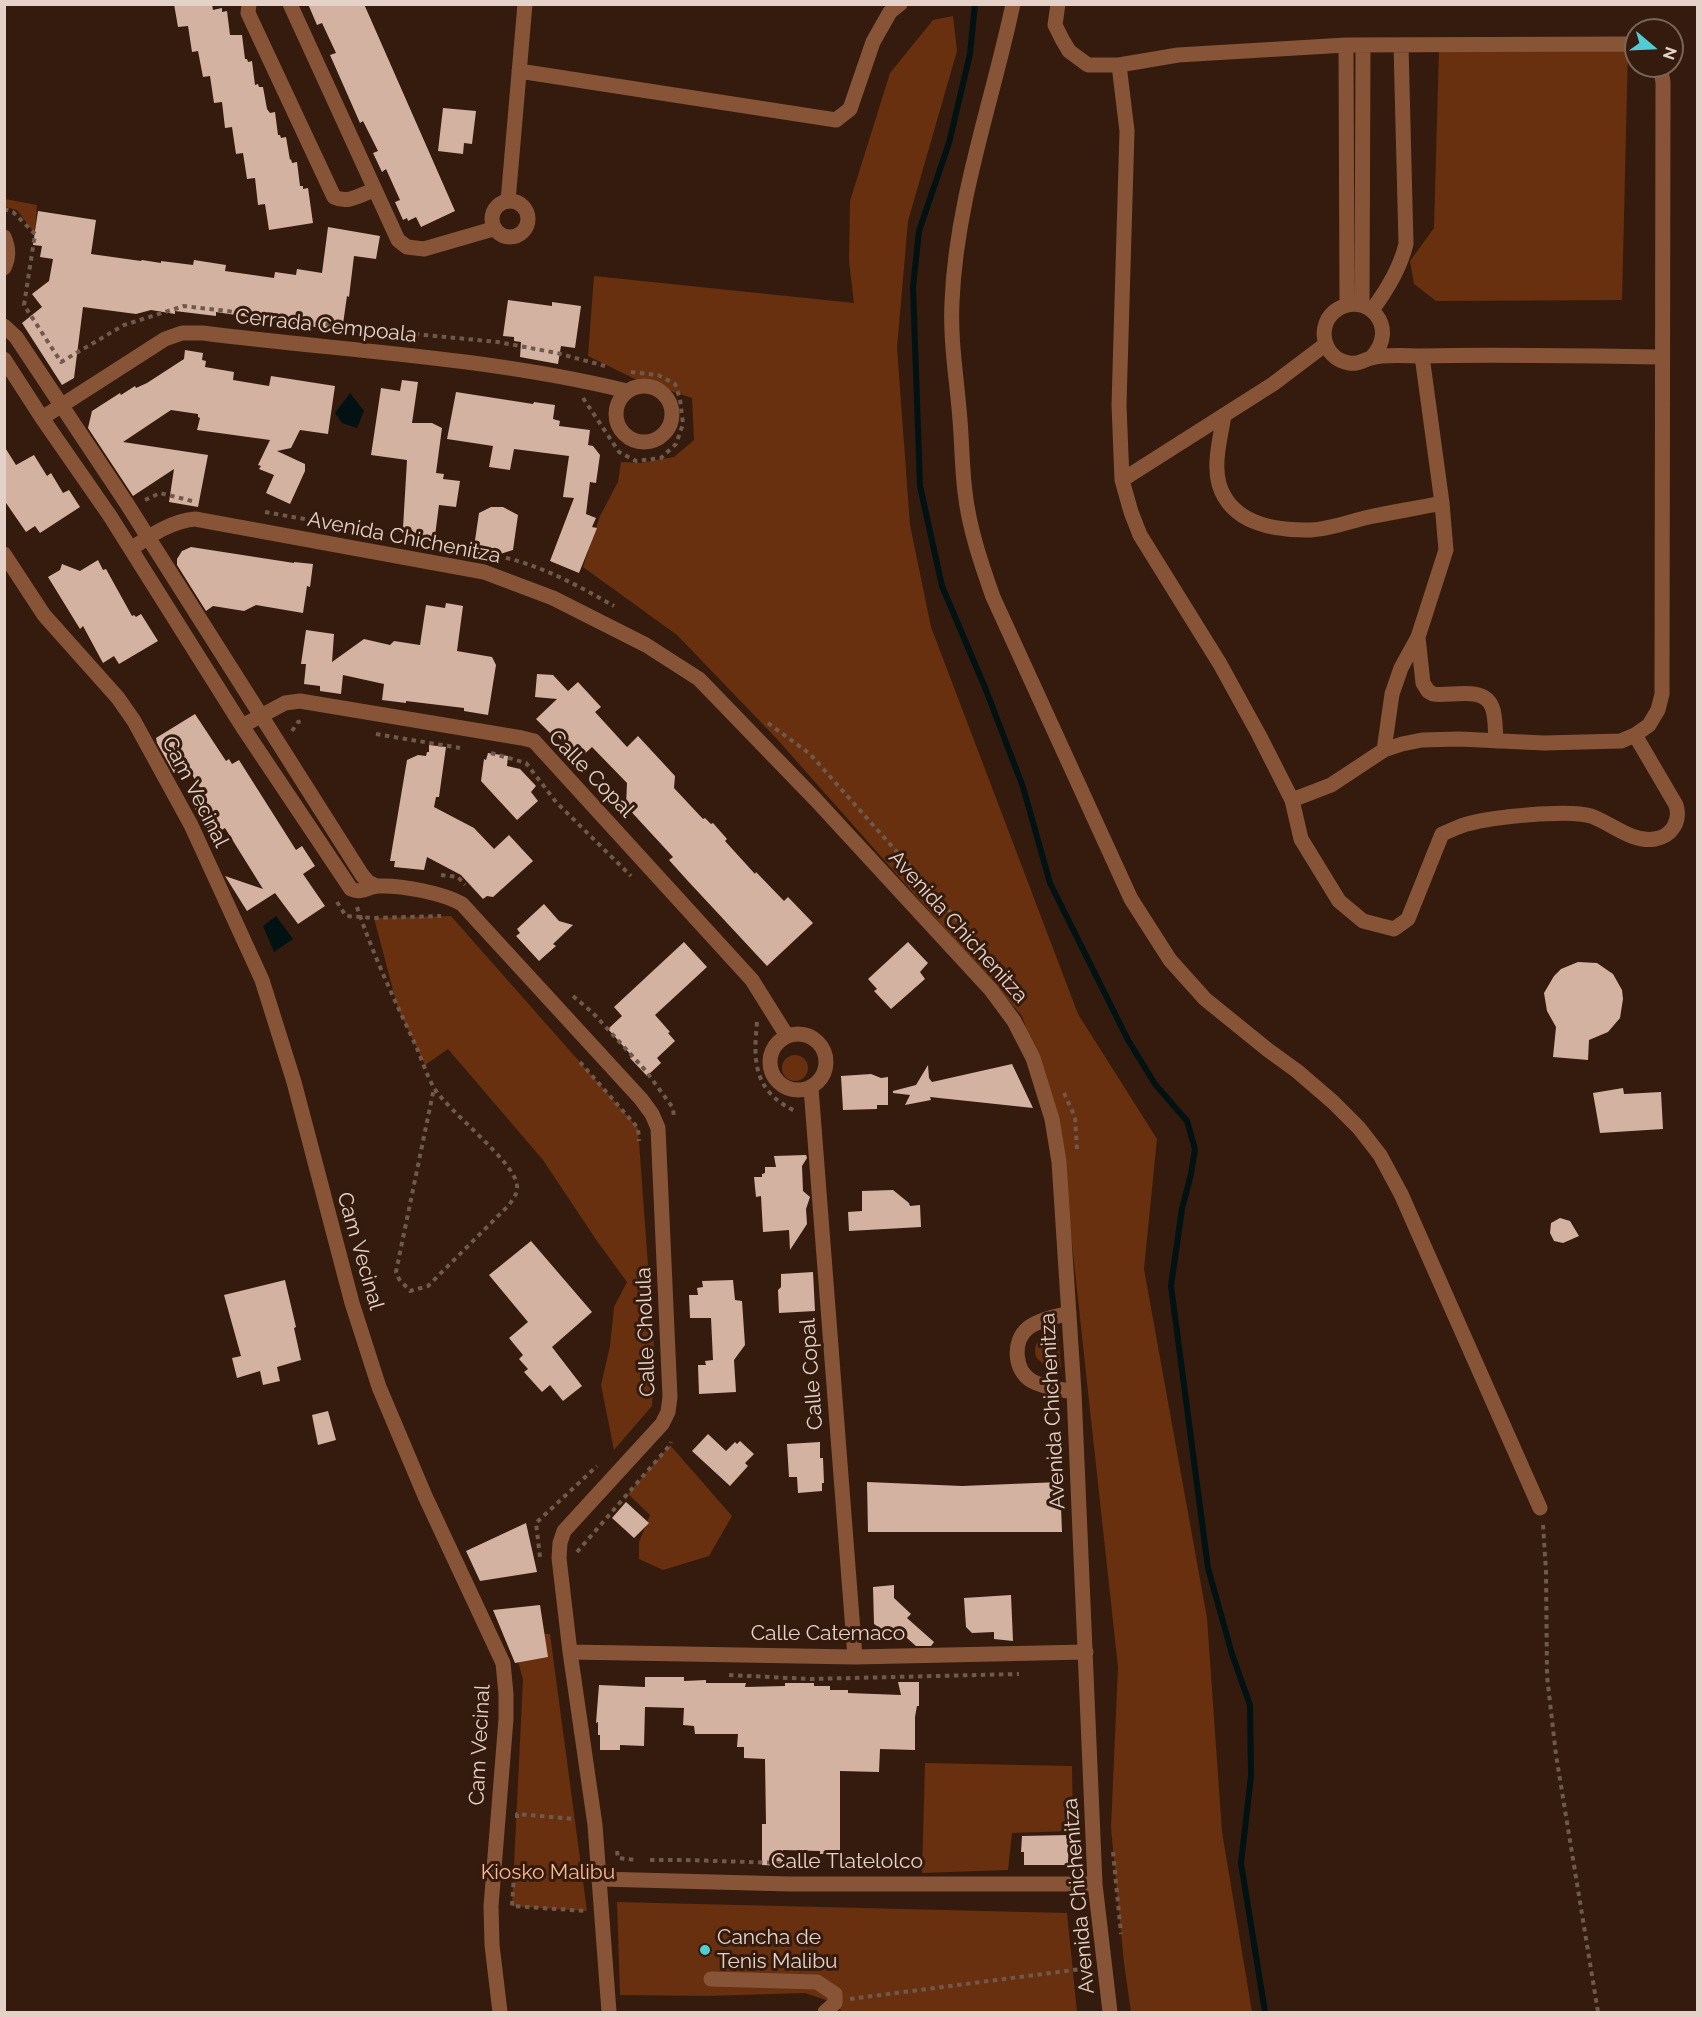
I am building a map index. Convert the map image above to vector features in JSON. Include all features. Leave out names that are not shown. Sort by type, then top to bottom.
[{"type":"street","points":[[249,4],[248,13],[334,197],[350,200],[374,190]]},
{"type":"street","points":[[290,4],[398,240],[407,247],[424,249],[494,229]]},
{"type":"street","points":[[508,201],[525,4]]},
{"type":"street","points":[[519,71],[836,120],[850,109],[873,42],[890,12],[900,4]]},
{"type":"street","points":[[1013,4],[1003,54],[969,186],[956,256],[952,300],[951,332],[964,491],[969,521],[985,574],[1131,899],[1170,960],[1205,999],[1334,1101],[1380,1155],[1401,1194],[1539,1508]]},
{"type":"street","points":[[1058,4],[1055,25],[1070,51],[1088,65],[1119,66],[1178,55],[1346,45],[1624,44]]},
{"type":"street","points":[[1346,45],[1360,307]]},
{"type":"street","points":[[1360,307],[1363,45]]},
{"type":"street","points":[[1360,307],[1379,318],[1383,328],[1383,339],[1379,350],[1371,358],[1362,363],[1351,364],[1331,354],[1324,336],[1327,320],[1332,313],[1360,307],[1388,289],[1404,255],[1406,244],[1401,45]]},
{"type":"street","points":[[1119,66],[1127,131],[1119,369],[1122,480],[1140,535],[1220,664],[1259,735],[1292,800],[1301,839],[1339,901],[1363,921],[1394,929],[1408,919],[1442,834],[1466,824],[1577,813],[1593,817],[1644,839],[1656,839],[1666,835],[1677,821],[1676,805],[1635,735]]},
{"type":"street","points":[[1292,800],[1331,785],[1384,750],[1422,740],[1459,739],[1544,743],[1621,741],[1649,725],[1658,710],[1662,694],[1663,78]]},
{"type":"street","points":[[508,201],[516,202],[527,212],[526,227],[521,234],[514,237],[499,235],[491,220],[493,211],[499,204],[508,201]]},
{"type":"street","points":[[4,237],[9,249],[8,261],[4,268]]},
{"type":"street","points":[[4,326],[16,337],[148,537],[362,875],[376,886]]},
{"type":"street","name":"Cerrada Cempoala","points":[[42,418],[165,339],[182,333],[203,333],[479,364],[553,375],[627,391]]},
{"type":"street","points":[[1122,480],[1273,384],[1326,344]]},
{"type":"street","points":[[1371,358],[1546,355],[1662,357]]},
{"type":"street","points":[[1384,750],[1392,694],[1401,668],[1418,637],[1446,550],[1422,356]]},
{"type":"street","points":[[4,359],[131,549],[242,726],[351,889]]},
{"type":"street","points":[[1224,415],[1217,467],[1220,485],[1229,502],[1243,517],[1259,525],[1312,530],[1371,516],[1442,504]]},
{"type":"street","name":"Avenida Chichenitza","points":[[131,549],[148,537],[178,522],[195,519],[484,572],[580,611],[646,645],[699,680],[816,800],[991,990],[1014,1021],[1039,1074],[1055,1136],[1074,1392],[1095,1884],[1110,2013]]},
{"type":"street","name":"Cam Vecinal","points":[[4,554],[44,615],[118,698],[134,722],[191,825],[262,980],[294,1082],[352,1304],[379,1387],[424,1496],[503,1663],[506,1719],[491,1906],[492,1945],[500,2013]]},
{"type":"street","points":[[1418,637],[1423,683],[1428,691],[1439,695],[1472,694],[1483,697],[1492,707],[1496,741]]},
{"type":"street","name":"Calle Copal","points":[[242,726],[285,703],[300,702],[534,741],[752,980],[787,1036]]},
{"type":"street","name":"Calle Cholula","points":[[351,889],[360,891],[376,886],[399,887],[448,896],[462,904],[641,1099],[652,1114],[658,1128],[670,1397],[668,1412],[662,1424],[564,1531],[559,1558],[570,1652],[592,1798],[609,2013]]},
{"type":"street","points":[[806,1035],[814,1039],[825,1053],[826,1061],[822,1077],[811,1088],[793,1090],[778,1082],[773,1074],[770,1065],[774,1048],[787,1036],[806,1035]]},
{"type":"street","name":"Calle Copal","points":[[811,1088],[855,1657]]},
{"type":"street","points":[[1069,1313],[1027,1328],[1018,1344],[1017,1358],[1023,1373],[1032,1381],[1074,1392]]},
{"type":"street","name":"Calle Catemaco","points":[[570,1652],[855,1657],[1086,1652]]},
{"type":"street","name":"Calle Tlatelolco","points":[[599,1879],[790,1884],[1095,1884]]},
{"type":"street","points":[[711,1979],[818,1982],[835,1994],[830,2008]]},
{"type":"path","points":[[4,209],[13,212],[35,234],[24,304],[61,362],[124,325],[184,306],[303,320],[341,327],[498,342],[557,353],[615,369]]},
{"type":"path","points":[[581,396],[619,452],[636,461],[662,458],[676,444],[683,424],[680,399],[675,384],[658,375],[627,372]]},
{"type":"path","points":[[138,504],[160,493],[199,503]]},
{"type":"path","points":[[257,511],[321,522]]},
{"type":"path","points":[[491,555],[509,558],[575,584],[622,611]]},
{"type":"path","points":[[763,719],[810,754],[1015,985],[1025,1005]]},
{"type":"path","points":[[289,734],[298,722],[313,721]]},
{"type":"path","points":[[366,732],[461,748]]},
{"type":"path","points":[[481,750],[526,763],[556,802],[631,877]]},
{"type":"path","points":[[431,874],[458,877],[471,891]]},
{"type":"path","points":[[351,889],[398,1009],[434,1088],[460,1118],[495,1152],[514,1176],[517,1184],[516,1195],[509,1205],[428,1286],[410,1291],[399,1280],[396,1272],[434,1088]]},
{"type":"path","points":[[335,897],[345,916],[451,916]]},
{"type":"path","points":[[569,992],[593,1013],[646,1071],[673,1108],[674,1119]]},
{"type":"path","points":[[754,1015],[757,1021],[754,1050],[761,1081],[779,1103],[805,1116]]},
{"type":"path","points":[[575,1057],[638,1128],[639,1151]]},
{"type":"path","points":[[1061,1087],[1075,1117],[1077,1153]]},
{"type":"path","points":[[574,1555],[670,1445],[673,1434]]},
{"type":"path","points":[[541,1564],[536,1522],[605,1458]]},
{"type":"path","points":[[1539,1508],[1543,1524],[1546,1571],[1547,1676],[1556,1755],[1598,2013]]},
{"type":"path","points":[[727,1675],[810,1679],[1024,1673]]},
{"type":"path","points":[[516,1826],[517,1814],[575,1819],[574,1807]]},
{"type":"path","points":[[616,1846],[618,1858],[639,1861],[819,1864]]},
{"type":"path","points":[[1113,1850],[1117,1893]]},
{"type":"path","points":[[514,1872],[512,1906],[587,1911],[586,1900]]},
{"type":"path","points":[[830,2008],[860,1997],[1105,1966]]},
{"type":"green space","points":[[953,16],[957,51],[908,221],[897,348],[910,525],[931,627],[1078,1014],[1157,1139],[1144,1269],[1207,1618],[1222,1832],[1252,2012],[1131,2012],[1111,1828],[1118,1667],[1060,1132],[1022,1016],[777,739],[677,635],[583,567],[600,516],[618,482],[621,462],[640,463],[674,457],[694,440],[692,398],[637,380],[588,356],[594,276],[854,303],[849,261],[850,201],[890,73],[933,20]]},
{"type":"green space","points":[[1439,48],[1624,49],[1624,78],[1627,78],[1622,300],[1436,301],[1414,284],[1410,261],[1434,228]]},
{"type":"green space","points":[[5,199],[37,205],[35,234],[17,210],[5,207]]},
{"type":"green space","points":[[451,916],[638,1128],[655,1362],[652,1406],[614,1450],[601,1385],[610,1346],[614,1307],[627,1282],[543,1160],[448,1049],[425,1065],[398,1009],[374,918]]},
{"type":"green space","points":[[795,1055],[804,1059],[808,1068],[804,1077],[795,1081],[786,1077],[782,1068],[786,1059]]},
{"type":"green space","points":[[1058,1332],[1061,1367],[1046,1367],[1036,1357],[1037,1342],[1043,1337]]},
{"type":"green space","points":[[670,1445],[732,1516],[709,1556],[663,1570],[639,1559],[639,1542],[650,1515],[628,1494]]},
{"type":"green space","name":"Kiosko Malibu","points":[[511,1634],[550,1634],[587,1911],[512,1906],[523,1680]]},
{"type":"green space","points":[[925,1763],[1072,1766],[1073,1831],[1012,1833],[1008,1870],[922,1873]]},
{"type":"green space","points":[[617,1902],[1067,1913],[1077,2012],[842,2012],[835,2003],[805,1993],[707,1996],[620,1995]]},
{"type":"shaded area","points":[[350,393],[364,411],[357,428],[342,423],[335,413]]},
{"type":"shaded area","points":[[276,916],[293,939],[274,952],[263,926]]},
{"type":"building","points":[[174,4],[212,4],[213,10],[222,8],[222,12],[227,11],[230,35],[242,35],[245,59],[248,62],[252,61],[255,85],[263,87],[267,109],[270,113],[275,112],[278,135],[281,138],[286,137],[290,160],[292,163],[297,162],[300,186],[303,186],[303,189],[308,188],[313,223],[269,230],[265,204],[258,205],[255,178],[247,179],[243,153],[236,154],[232,127],[225,128],[222,102],[214,103],[210,76],[203,77],[198,51],[192,52],[188,26],[178,27]]},
{"type":"building","points":[[308,4],[364,4],[455,211],[421,227],[416,217],[408,221],[407,218],[403,220],[395,202],[400,200],[386,169],[382,172],[373,153],[378,151],[363,121],[360,123],[330,55],[336,53],[322,23],[317,25]]},
{"type":"building","points":[[443,108],[476,111],[472,144],[464,143],[463,154],[438,151]]},
{"type":"building","points":[[38,211],[96,220],[91,254],[193,265],[194,260],[226,265],[225,271],[274,278],[275,272],[296,275],[297,269],[322,273],[328,227],[380,236],[376,259],[354,256],[342,331],[216,312],[216,316],[151,310],[136,314],[83,307],[74,378],[62,385],[22,323],[42,307],[32,294],[49,281],[53,259],[40,257],[42,246],[33,245]]},
{"type":"building","points":[[508,300],[552,306],[552,302],[581,306],[575,348],[561,346],[558,364],[520,357],[521,342],[514,341],[514,337],[503,336]]},
{"type":"building","points":[[185,350],[203,353],[202,360],[206,361],[205,367],[234,372],[233,380],[269,386],[271,376],[335,386],[328,434],[300,430],[291,448],[277,451],[305,464],[305,471],[290,504],[266,493],[274,475],[259,469],[261,466],[258,465],[270,440],[197,430],[200,418],[198,414],[171,410],[123,442],[208,455],[198,507],[169,502],[174,469],[133,496],[88,428],[92,411],[120,393],[121,395],[135,386],[136,388],[147,383],[184,359]]},
{"type":"building","points":[[402,380],[418,382],[412,423],[432,423],[442,428],[436,473],[444,474],[443,479],[460,481],[456,507],[439,505],[434,543],[421,541],[411,529],[403,528],[407,460],[371,455],[381,388],[400,391]]},
{"type":"building","points":[[456,392],[533,404],[534,402],[555,405],[553,419],[560,421],[559,426],[590,430],[588,445],[593,446],[600,455],[596,483],[590,482],[586,514],[596,518],[592,527],[597,528],[579,573],[550,561],[574,498],[563,497],[569,456],[514,449],[510,470],[489,467],[493,446],[447,439]]},
{"type":"building","points":[[4,446],[16,465],[34,455],[47,476],[51,473],[63,493],[69,490],[80,507],[40,533],[35,526],[26,532],[4,500]]},
{"type":"building","points":[[491,507],[503,507],[518,515],[513,550],[500,554],[492,553],[492,556],[473,554],[479,513]]},
{"type":"building","points":[[191,547],[313,564],[303,613],[256,605],[244,611],[213,606],[206,611],[177,565],[177,559],[182,551]]},
{"type":"building","points":[[98,560],[103,570],[106,569],[132,616],[136,617],[141,614],[158,641],[119,664],[114,656],[103,663],[83,626],[80,629],[48,577],[60,570],[62,564],[80,571]]},
{"type":"building","points":[[446,603],[463,606],[457,651],[492,657],[496,665],[488,715],[464,711],[464,708],[382,700],[384,684],[343,675],[341,694],[320,691],[320,686],[304,684],[306,664],[301,664],[306,630],[334,634],[332,662],[364,639],[390,645],[394,641],[420,645],[426,605],[445,608]]},
{"type":"building","points":[[537,674],[553,675],[568,691],[578,682],[601,707],[595,712],[627,747],[638,736],[675,776],[674,788],[703,819],[713,823],[727,839],[725,841],[755,874],[756,872],[784,901],[788,897],[813,923],[767,966],[669,860],[673,857],[626,806],[627,783],[592,747],[578,760],[556,734],[553,736],[536,719],[557,699],[535,697]]},
{"type":"building","points":[[195,714],[226,761],[229,759],[232,764],[239,760],[296,850],[302,846],[315,866],[303,874],[325,906],[298,924],[275,893],[247,911],[225,876],[263,889],[225,828],[212,836],[194,807],[207,799],[186,765],[174,773],[157,743],[156,738]]},
{"type":"building","points":[[429,745],[446,747],[439,797],[436,797],[434,807],[474,828],[494,849],[509,835],[533,861],[493,897],[487,896],[483,899],[461,875],[427,857],[424,870],[394,867],[395,861],[390,861],[407,760],[418,755],[426,756],[429,752]]},
{"type":"building","points":[[488,753],[508,756],[507,766],[520,769],[536,786],[531,792],[538,801],[517,820],[481,781],[484,759],[486,760]]},
{"type":"building","points":[[544,904],[559,921],[573,925],[553,944],[556,946],[539,961],[516,936],[520,933],[517,929]]},
{"type":"building","points":[[684,942],[707,967],[655,1015],[675,1041],[657,1058],[661,1063],[647,1076],[608,1029],[622,1016],[614,1007]]},
{"type":"building","points":[[908,942],[928,963],[920,972],[925,979],[891,1009],[874,991],[877,989],[868,979]]},
{"type":"building","points":[[1578,962],[1597,963],[1613,974],[1622,990],[1623,999],[1620,1018],[1608,1032],[1589,1040],[1588,1060],[1553,1057],[1556,1027],[1547,1011],[1544,993],[1561,969]]},
{"type":"building","points":[[1012,1064],[1033,1108],[930,1097],[931,1100],[905,1105],[910,1095],[893,1093],[893,1091],[916,1085],[928,1065],[929,1078],[932,1082]]},
{"type":"building","points":[[871,1074],[881,1078],[888,1077],[888,1105],[877,1105],[877,1109],[843,1110],[841,1076]]},
{"type":"building","points":[[1623,1088],[1624,1094],[1661,1092],[1663,1129],[1600,1133],[1593,1093]]},
{"type":"building","points":[[806,1155],[807,1158],[802,1166],[803,1191],[810,1197],[806,1209],[807,1224],[790,1250],[789,1230],[763,1232],[761,1196],[756,1197],[754,1177],[762,1177],[765,1167],[776,1167],[774,1156]]},
{"type":"building","points":[[893,1190],[910,1206],[920,1205],[921,1227],[849,1231],[848,1212],[862,1211],[862,1191]]},
{"type":"building","points":[[1560,1218],[1570,1221],[1579,1236],[1563,1243],[1554,1241],[1550,1233],[1551,1223]]},
{"type":"building","points":[[531,1241],[592,1312],[552,1347],[582,1386],[563,1401],[550,1385],[542,1392],[524,1372],[528,1369],[519,1359],[523,1355],[509,1338],[528,1322],[489,1275]]},
{"type":"building","points":[[813,1272],[815,1311],[779,1313],[778,1290],[781,1287],[781,1274]]},
{"type":"building","points":[[285,1280],[301,1360],[277,1367],[280,1381],[263,1385],[260,1371],[237,1378],[232,1358],[241,1356],[224,1295]]},
{"type":"building","points":[[733,1280],[735,1300],[742,1301],[745,1345],[734,1360],[736,1392],[699,1394],[698,1365],[706,1365],[705,1361],[713,1360],[711,1318],[690,1318],[689,1295],[698,1295],[697,1288],[703,1287],[702,1281]]},
{"type":"building","points":[[328,1411],[336,1440],[318,1445],[312,1415]]},
{"type":"building","points":[[708,1434],[726,1451],[735,1442],[737,1444],[740,1441],[754,1454],[745,1463],[748,1466],[730,1486],[692,1451]]},
{"type":"building","points":[[820,1442],[820,1458],[823,1458],[822,1491],[798,1493],[797,1477],[789,1477],[787,1444]]},
{"type":"building","points":[[867,1482],[962,1486],[1060,1482],[1062,1532],[868,1532]]},
{"type":"building","points":[[626,1502],[649,1523],[634,1538],[612,1518]]},
{"type":"building","points":[[526,1523],[537,1572],[480,1581],[466,1551]]},
{"type":"building","points":[[894,1585],[894,1598],[911,1614],[907,1618],[934,1642],[931,1646],[916,1646],[900,1632],[895,1638],[874,1624],[873,1587]]},
{"type":"building","points":[[1011,1595],[1013,1641],[994,1639],[994,1632],[972,1633],[966,1627],[964,1598]]},
{"type":"building","points":[[540,1605],[548,1657],[515,1663],[493,1610]]},
{"type":"building","points":[[645,1677],[684,1677],[684,1681],[706,1680],[706,1683],[746,1683],[745,1687],[814,1683],[814,1686],[830,1686],[830,1690],[848,1690],[848,1693],[901,1695],[898,1682],[919,1682],[919,1706],[917,1706],[915,1717],[915,1750],[880,1749],[879,1772],[840,1771],[840,1853],[820,1854],[820,1851],[783,1850],[783,1866],[762,1865],[762,1824],[766,1824],[765,1759],[744,1758],[744,1747],[737,1747],[738,1734],[695,1734],[694,1726],[683,1725],[684,1708],[645,1707],[644,1746],[620,1745],[620,1750],[600,1750],[598,1722],[596,1723],[599,1685],[645,1687]]},
{"type":"building","points":[[1069,1835],[1068,1865],[1024,1865],[1024,1852],[1021,1852],[1022,1836]]},
{"type":"waterway","points":[[975,4],[970,54],[949,143],[919,231],[913,287],[920,486],[942,586],[986,690],[1023,787],[1050,883],[1128,1040],[1155,1084],[1187,1121],[1195,1149],[1182,1209],[1171,1286],[1208,1568],[1232,1654],[1250,1705],[1251,1776],[1241,1863],[1265,2012]]},
{"type":"place","name":"Cancha de Tenis Malibu","points":[[705,1950]]}]
